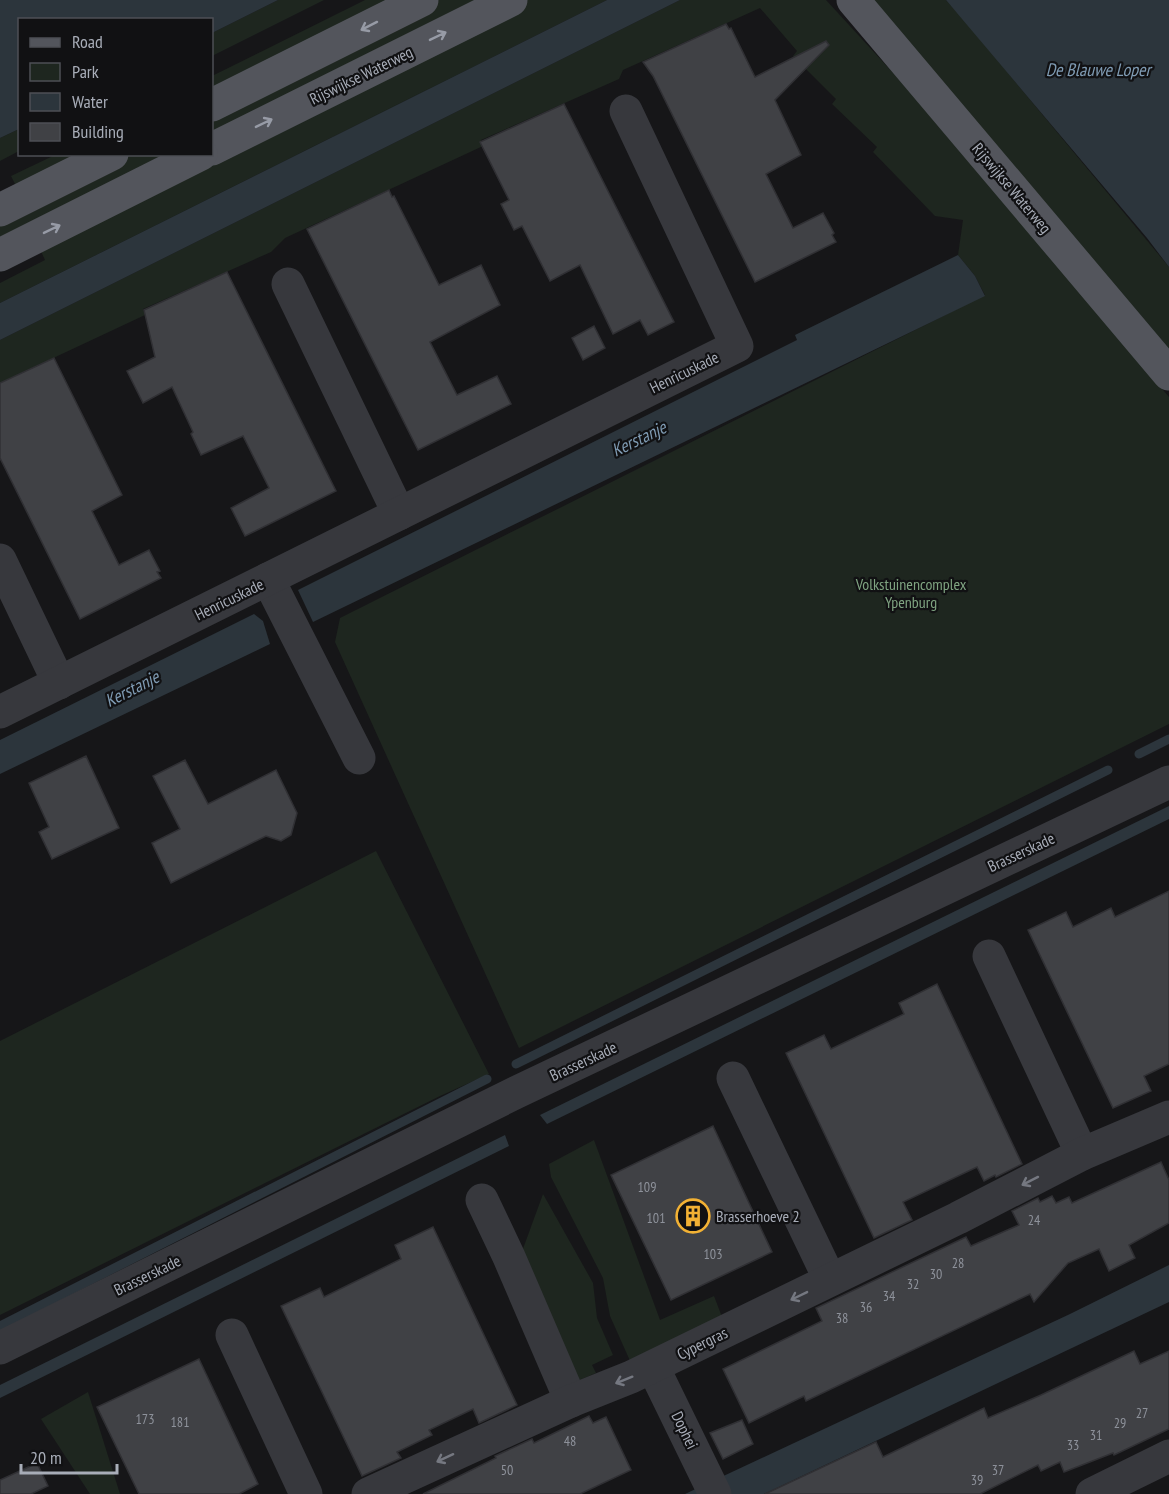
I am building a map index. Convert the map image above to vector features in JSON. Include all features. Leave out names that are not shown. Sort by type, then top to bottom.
[{"type":"main road","points":[[213,104],[422,0]]},
{"type":"main road","name":"Rijswijkse Waterweg","points":[[213,149],[511,0]]},
{"type":"main road","name":"Rijswijkse Waterweg","points":[[853,1],[1169,374]]},
{"type":"main road","points":[[0,210],[108,156]]},
{"type":"main road","points":[[0,255],[197,156]]},
{"type":"street","name":"Henricuskade","points":[[0,712],[736,346],[626,111]]},
{"type":"street","points":[[288,284],[399,514]]},
{"type":"street","points":[[0,560],[59,683]]},
{"type":"street","points":[[268,579],[359,758]]},
{"type":"street","name":"Brasserskade","points":[[0,1348],[517,1092],[1169,782]]},
{"type":"street","points":[[989,956],[1082,1154]]},
{"type":"street","points":[[733,1078],[830,1281]]},
{"type":"street","name":"Cypergras","points":[[369,1494],[571,1401],[653,1367],[958,1218],[1082,1154],[1169,1118]]},
{"type":"street","points":[[482,1200],[571,1401]]},
{"type":"street","points":[[232,1335],[306,1494]]},
{"type":"street","name":"Dophei","points":[[653,1367],[709,1480]]},
{"type":"street","points":[[1092,1494],[1169,1456]]},
{"type":"green space","points":[[278,0],[324,0],[213,56],[213,32]]},
{"type":"green space","points":[[365,0],[404,0],[213,96],[213,76]]},
{"type":"green space","points":[[439,0],[494,0],[213,140],[213,113]]},
{"type":"green space","points":[[527,0],[607,0],[0,303],[0,283],[45,260],[38,245]]},
{"type":"green space","name":"Volkstuinencomplex Ypenburg","points":[[680,0],[826,0],[895,75],[1169,397],[1169,724],[519,1048],[335,642],[340,618],[985,295],[975,276],[958,255],[963,220],[935,216],[873,152],[877,147],[832,104],[836,99],[793,56],[797,51],[760,8],[623,70],[619,79],[481,140],[483,146],[285,238],[271,252],[143,309],[145,315],[0,383],[0,340]]},
{"type":"green space","points":[[871,0],[946,0],[964,20],[1169,267],[1169,351]]},
{"type":"green space","points":[[18,129],[18,152],[0,161],[0,138]]},
{"type":"green space","points":[[53,156],[92,156],[19,192],[11,176]]},
{"type":"green space","points":[[127,156],[182,156],[0,246],[0,219]]},
{"type":"green space","points":[[376,851],[489,1074],[440,1096],[0,1315],[0,1041]]},
{"type":"green space","points":[[594,1140],[660,1320],[714,1296],[722,1317],[631,1363],[610,1316],[603,1278],[551,1177],[549,1164]]},
{"type":"green space","points":[[543,1194],[593,1283],[597,1318],[613,1355],[592,1365],[596,1373],[577,1381],[520,1257]]},
{"type":"green space","points":[[88,1392],[120,1494],[90,1494],[41,1419]]},
{"type":"water","points":[[0,0],[278,0],[213,32],[213,18],[18,18],[18,129],[0,138]]},
{"type":"water","points":[[607,0],[680,0],[0,340],[0,303]]},
{"type":"water","name":"De Blauwe Loper","points":[[946,0],[1169,0],[1169,267],[1147,238]]},
{"type":"water","name":"Kerstanje","points":[[958,255],[975,276],[985,296],[313,622],[298,590],[797,340],[795,335]]},
{"type":"water","name":"Kerstanje","points":[[254,614],[263,621],[270,644],[0,774],[0,740]]},
{"type":"water","points":[[1169,806],[1169,819],[547,1124],[540,1115]]},
{"type":"water","points":[[505,1135],[509,1146],[0,1398],[0,1385]]},
{"type":"water","points":[[1169,1265],[1169,1302],[764,1494],[685,1494],[1070,1314]]},
{"type":"building","points":[[726,24],[729,29],[731,28],[755,77],[826,41],[829,45],[775,100],[801,155],[766,174],[793,228],[823,213],[834,233],[832,235],[836,242],[755,282],[653,76],[643,62]]},
{"type":"building","points":[[564,104],[674,322],[648,335],[640,320],[613,334],[580,265],[550,281],[522,226],[514,230],[501,204],[509,200],[480,142]]},
{"type":"building","points":[[389,190],[439,285],[481,265],[500,305],[430,342],[457,395],[497,376],[511,404],[418,450],[307,229]]},
{"type":"building","points":[[227,272],[336,491],[245,536],[231,508],[269,488],[243,436],[201,455],[172,387],[143,403],[127,371],[155,357],[144,310]]},
{"type":"building","points":[[594,326],[605,348],[583,360],[572,338]]},
{"type":"building","points":[[54,358],[122,495],[92,511],[119,565],[149,550],[160,571],[157,572],[161,578],[80,619],[0,458],[0,383]]},
{"type":"building","points":[[86,756],[119,828],[52,859],[39,832],[49,827],[29,783]]},
{"type":"building","points":[[185,760],[208,804],[276,770],[297,813],[291,835],[281,841],[266,836],[171,883],[152,843],[180,829],[153,776]]},
{"type":"building","points":[[1169,891],[1169,1064],[1144,1076],[1151,1091],[1113,1108],[1028,930],[1066,912],[1073,927],[1111,908],[1115,917]]},
{"type":"building","points":[[937,984],[1022,1164],[984,1181],[977,1167],[903,1202],[912,1220],[874,1238],[786,1053],[824,1035],[831,1049],[904,1014],[899,1003]]},
{"type":"building","name":"Brasserhoeve 2","points":[[713,1126],[772,1252],[671,1300],[611,1175]]},
{"type":"building","points":[[1161,1162],[1169,1180],[1169,1223],[1129,1245],[1135,1258],[1109,1271],[1099,1249],[1068,1263],[1034,1302],[1030,1294],[806,1401],[804,1396],[749,1423],[723,1369],[822,1321],[816,1308],[966,1237],[971,1246],[1019,1225],[1012,1211],[1038,1198],[1040,1202],[1052,1196],[1056,1203],[1069,1197],[1072,1203]]},
{"type":"building","points":[[433,1227],[517,1405],[479,1423],[473,1409],[429,1430],[432,1435],[397,1452],[401,1458],[362,1476],[281,1306],[320,1288],[324,1297],[401,1259],[395,1245]]},
{"type":"building","points":[[1134,1351],[1140,1364],[1169,1351],[1169,1429],[1114,1455],[1113,1453],[1064,1472],[1060,1462],[1041,1471],[1038,1465],[980,1494],[765,1494],[876,1442],[883,1457],[984,1408],[988,1418]]},
{"type":"building","points":[[199,1359],[258,1484],[239,1494],[139,1494],[97,1407]]},
{"type":"building","points":[[589,1416],[593,1423],[606,1417],[631,1470],[580,1494],[423,1494],[496,1458],[495,1456],[532,1439],[534,1443]]},
{"type":"building","points":[[742,1420],[753,1444],[723,1459],[710,1433]]},
{"type":"building","points":[[37,1463],[48,1486],[31,1494],[0,1494],[0,1480]]},
{"type":"waterway","points":[[1139,754],[1169,739]]},
{"type":"waterway","points":[[516,1064],[1108,770]]},
{"type":"waterway","points":[[0,1326],[487,1079]]},
{"type":"place","name":"Brasserhoeve 2","points":[[693,1216]]}]
